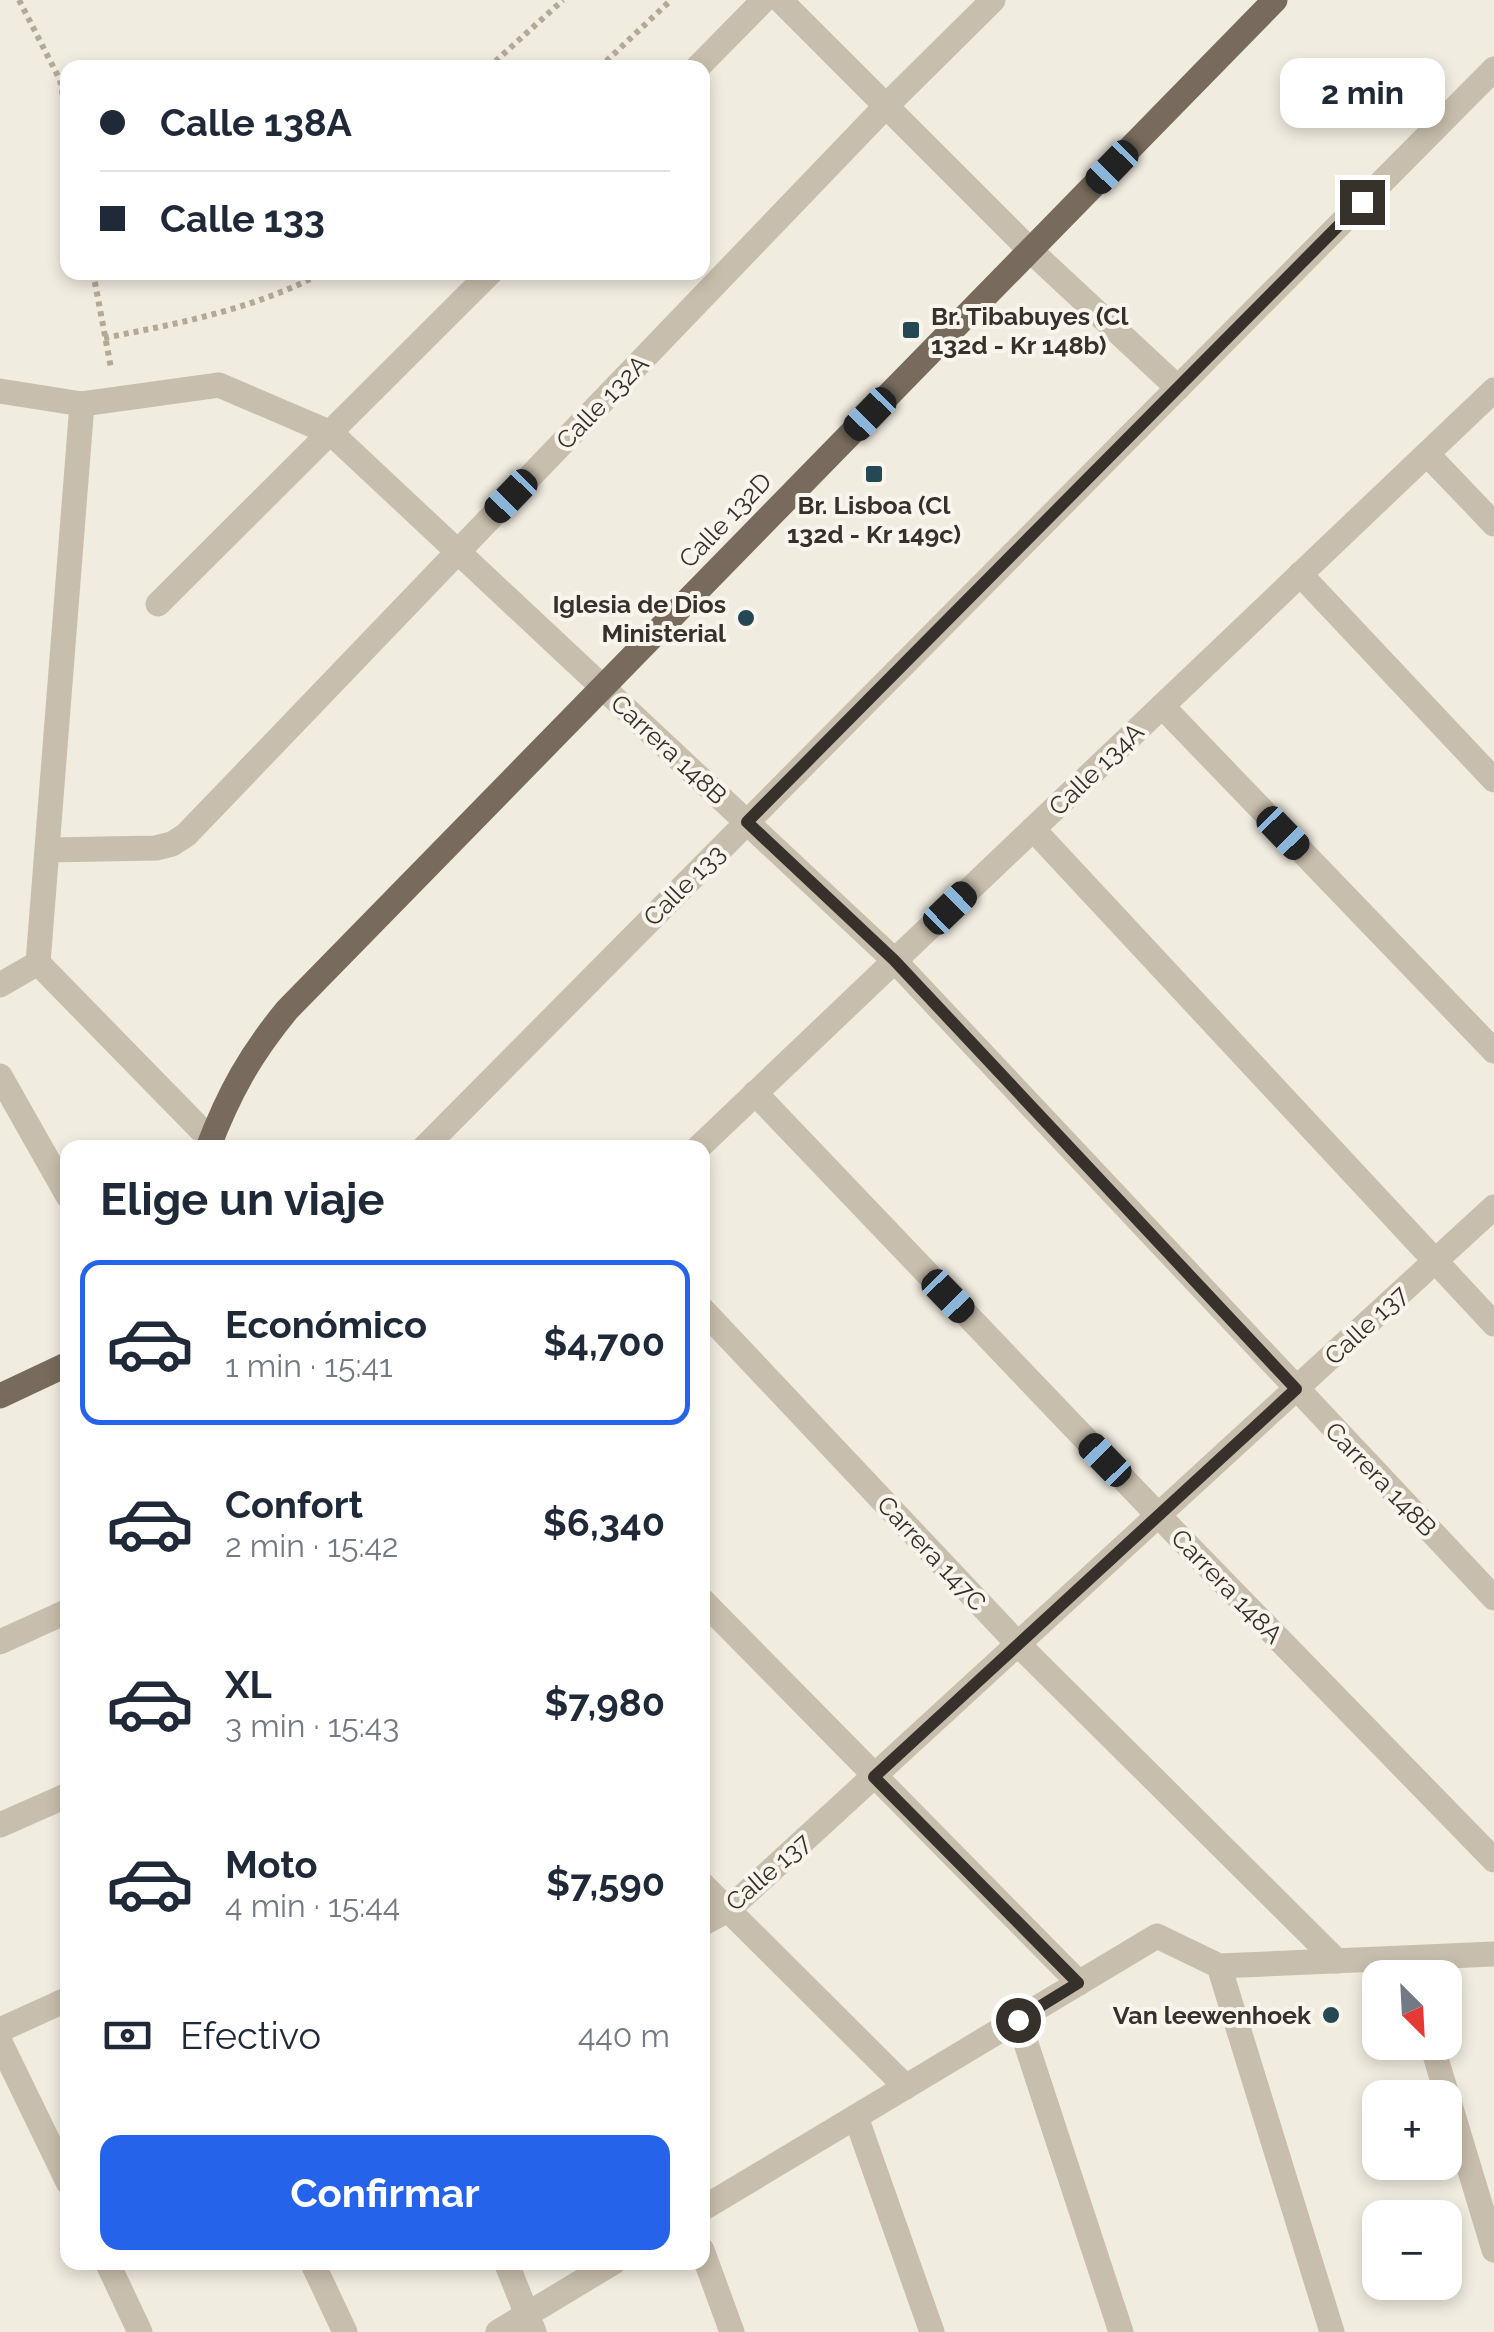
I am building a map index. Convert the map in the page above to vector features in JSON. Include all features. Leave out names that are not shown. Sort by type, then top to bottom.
[{"type":"main road","name":"Calle 132D","points":[[212,1140],[229,1094],[247,1063],[288,1010],[1275,0]]},
{"type":"main road","points":[[0,1396],[60,1368]]},
{"type":"street","points":[[705,60],[764,0]]},
{"type":"street","points":[[780,0],[1030,250],[1178,388]]},
{"type":"street","name":"Calle 132A","points":[[49,850],[156,848],[186,835],[886,106],[993,0]]},
{"type":"street","name":"Calle 133","points":[[432,1140],[1494,69]]},
{"type":"street","points":[[158,604],[483,280]]},
{"type":"street","name":"Carrera 148B","points":[[118,399],[220,385],[330,433],[894,960],[1494,1598]]},
{"type":"street","name":"Calle 134A","points":[[706,1140],[1494,390]]},
{"type":"street","points":[[0,391],[82,404],[118,399]]},
{"type":"street","points":[[82,404],[38,963],[206,1140]]},
{"type":"street","points":[[1427,454],[1494,524]]},
{"type":"street","points":[[1300,574],[1494,780]]},
{"type":"street","points":[[1162,706],[1494,1052]]},
{"type":"street","points":[[1032,829],[1494,1324]]},
{"type":"street","points":[[0,984],[38,963]]},
{"type":"street","points":[[0,1076],[60,1182]]},
{"type":"street","name":"Carrera 148A","points":[[755,1093],[1158,1516],[1494,1860]]},
{"type":"street","name":"Calle 137","points":[[710,1920],[728,1910],[1494,1208]]},
{"type":"street","name":"Carrera 147C","points":[[710,1317],[1018,1644],[1337,1961]]},
{"type":"street","points":[[710,1608],[1078,1983]]},
{"type":"street","points":[[0,1642],[60,1615]]},
{"type":"street","points":[[0,1825],[60,1799]]},
{"type":"street","points":[[710,1892],[906,2087]]},
{"type":"street","points":[[710,2204],[1157,1936],[1219,1966],[1362,1963]]},
{"type":"street","points":[[1457,1960],[1494,1954]]},
{"type":"street","points":[[1219,1966],[1332,2332]]},
{"type":"street","points":[[0,2030],[60,2003]]},
{"type":"street","points":[[1018,2020],[1121,2332]]},
{"type":"street","points":[[0,2042],[60,2166]]},
{"type":"street","points":[[1436,2060],[1494,2250]]},
{"type":"street","points":[[856,2117],[932,2332]]},
{"type":"street","points":[[111,2270],[140,2332]]},
{"type":"street","points":[[316,2270],[345,2332]]},
{"type":"street","points":[[509,2270],[530,2323]]},
{"type":"street","points":[[498,2332],[530,2323],[603,2270]]},
{"type":"street","points":[[709,2270],[732,2332]]},
{"type":"path","points":[[19,0],[60,80]]},
{"type":"path","points":[[497,60],[563,0]]},
{"type":"path","points":[[607,60],[671,0]]},
{"type":"path","points":[[94,280],[118,399]]},
{"type":"path","points":[[104,338],[205,318],[288,292],[310,280]]},
{"type":"place","name":"Br. Tibabuyes (Cl 132d - Kr 148b)","points":[[911,330]]},
{"type":"place","name":"Br. Lisboa (Cl 132d - Kr 149c)","points":[[874,474]]},
{"type":"place","name":"Iglesia de Dios Ministerial","points":[[746,618]]},
{"type":"place","name":"Van leewenhoek","points":[[1331,2015]]},
{"type":"route","points":[[1018,2020],[1078,1983],[874,1777],[1296,1389],[894,960],[747,822],[1362,202]]}]
